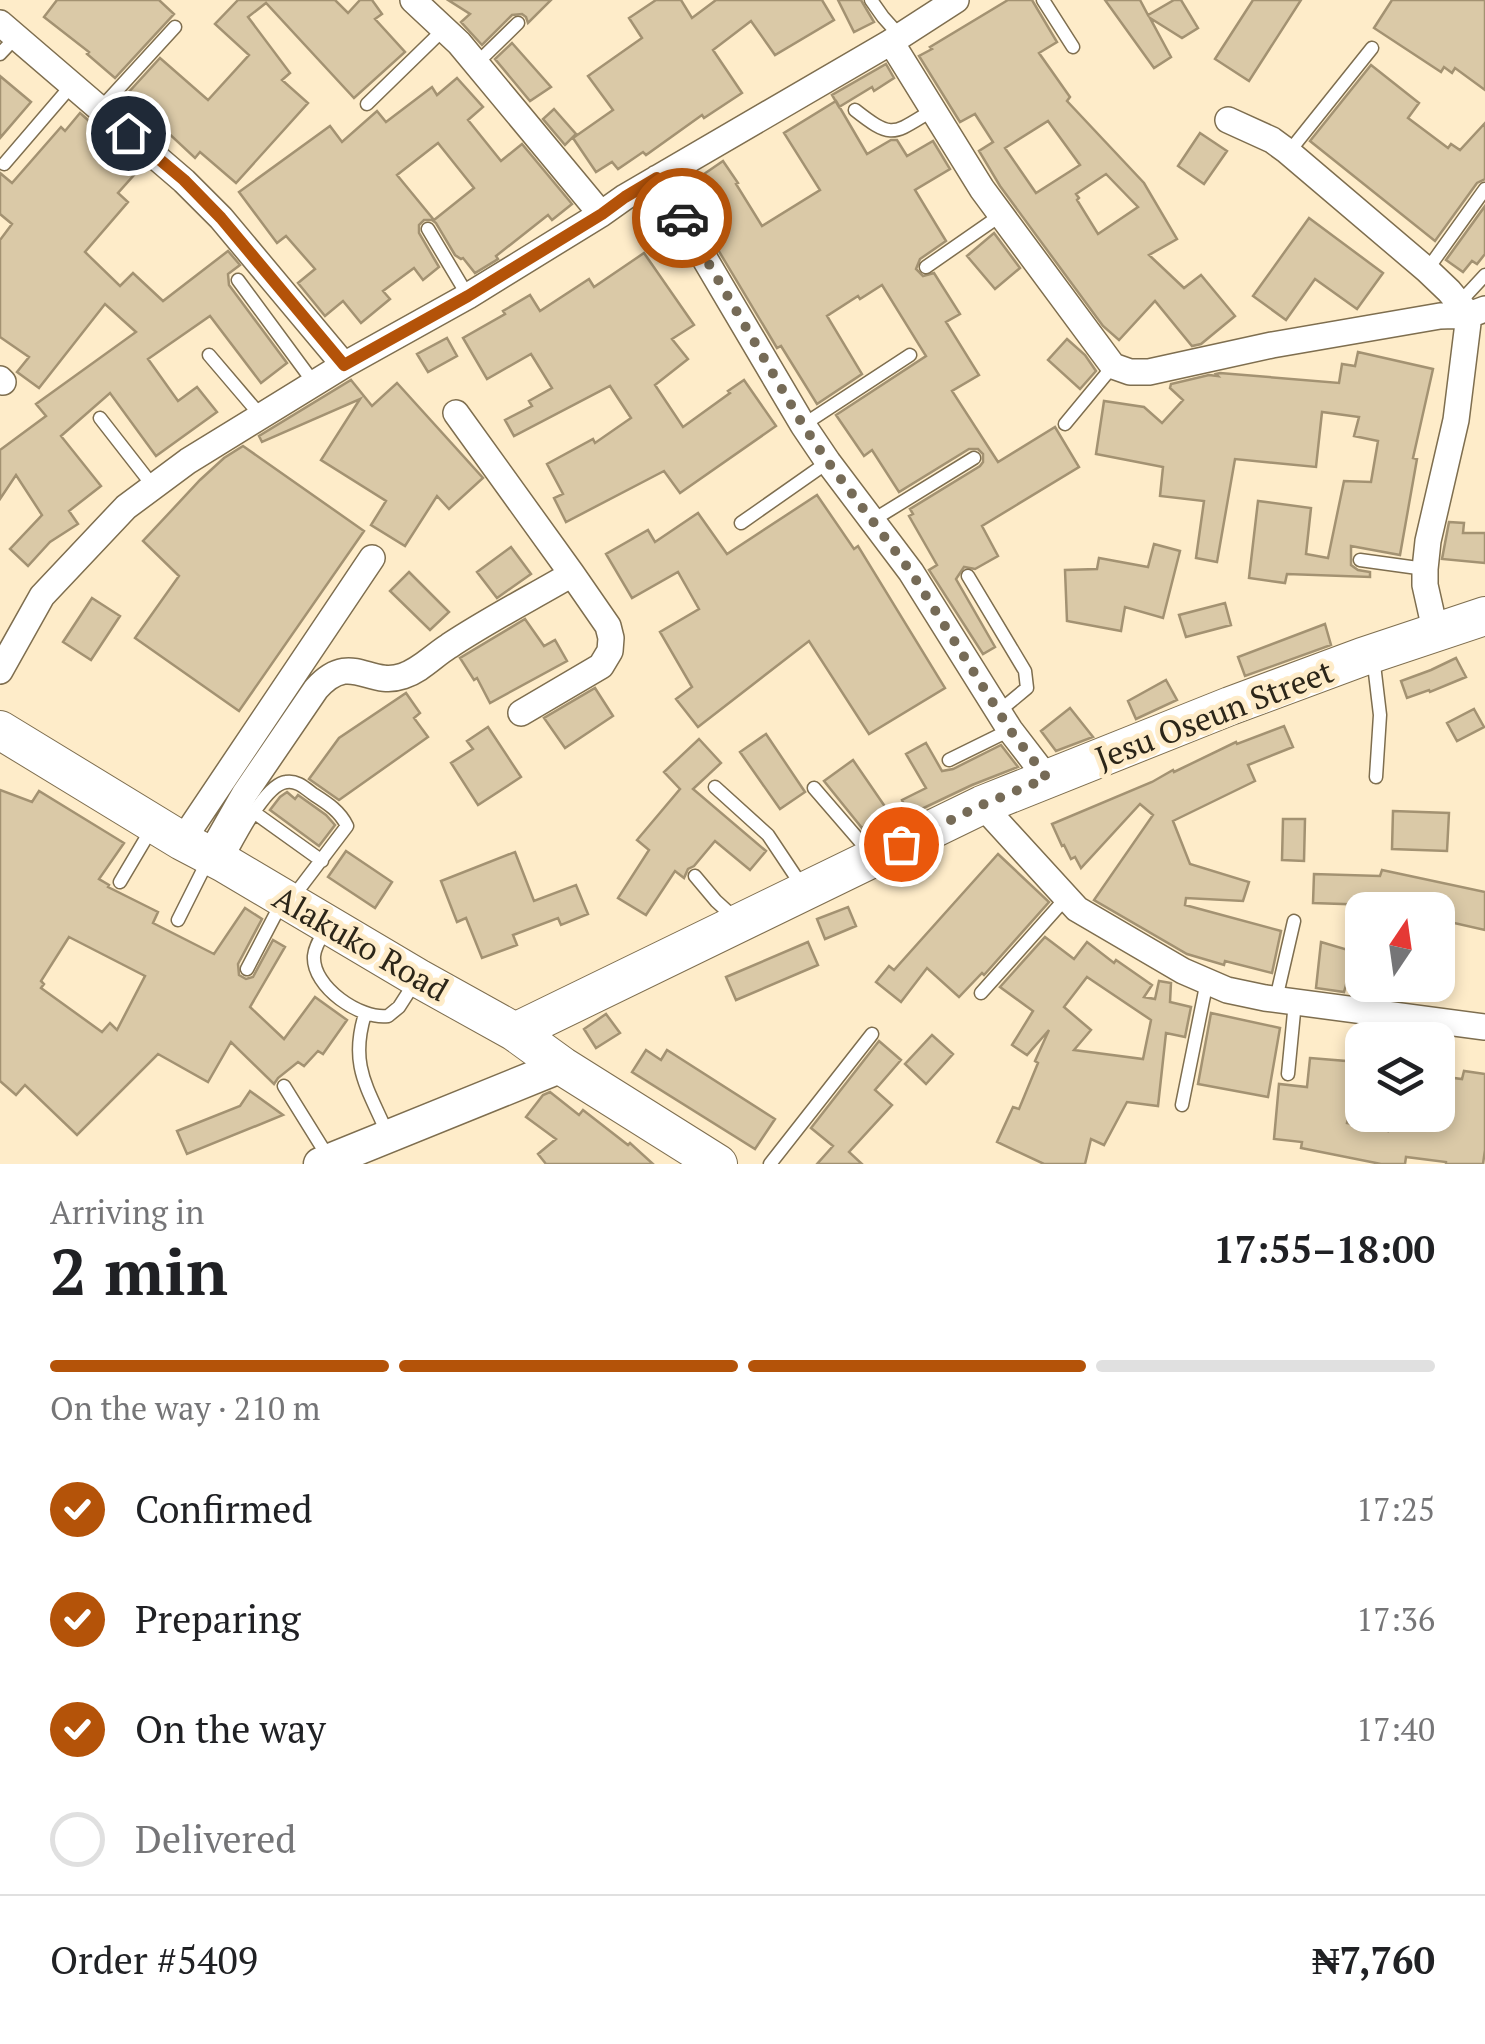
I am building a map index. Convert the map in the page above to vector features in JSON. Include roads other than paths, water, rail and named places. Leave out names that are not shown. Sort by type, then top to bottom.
[{"type":"main road","name":"Jesu Oseun Street","points":[[516,1032],[982,805],[1230,706],[1485,616]]},
{"type":"main road","name":"Alakuko Road","points":[[0,730],[516,1032],[698,1159]]},
{"type":"street","points":[[412,0],[476,64],[602,214]]},
{"type":"street","points":[[0,671],[42,596],[126,507],[188,461],[956,0]]},
{"type":"street","points":[[5,38],[71,86],[184,180],[221,218],[344,365]]},
{"type":"street","points":[[896,39],[933,110],[982,189],[1112,366],[1130,372],[1149,372],[1471,309]]},
{"type":"street","points":[[1228,120],[1272,140],[1471,309]]},
{"type":"street","points":[[657,178],[803,425],[911,572],[1004,721],[1047,778]]},
{"type":"street","points":[[1436,634],[1426,585],[1428,541],[1456,420],[1471,309]]},
{"type":"street","points":[[456,413],[572,574],[612,638],[601,666],[521,713]]},
{"type":"street","points":[[193,846],[372,558]]},
{"type":"street","points":[[193,846],[245,792],[329,675],[346,670],[391,678],[418,670],[448,646],[572,574]]},
{"type":"street","points":[[982,805],[1077,908],[1127,940],[1207,982],[1227,990],[1286,1001],[1485,1026]]},
{"type":"street","points":[[325,1162],[374,1146],[562,1066]]},
{"type":"lane","points":[[871,0],[896,39]]},
{"type":"lane","points":[[1043,0],[1073,47]]},
{"type":"lane","points":[[476,64],[518,23]]},
{"type":"lane","points":[[99,110],[175,27]]},
{"type":"lane","points":[[367,104],[444,30]]},
{"type":"lane","points":[[1286,151],[1372,48]]},
{"type":"lane","points":[[4,164],[71,86]]},
{"type":"lane","points":[[855,110],[886,132],[901,130],[933,110]]},
{"type":"lane","points":[[1427,270],[1485,188]]},
{"type":"lane","points":[[926,268],[1000,215]]},
{"type":"lane","points":[[428,230],[468,296]]},
{"type":"lane","points":[[1471,309],[1485,275]]},
{"type":"lane","points":[[238,280],[314,384]]},
{"type":"lane","points":[[208,355],[261,416]]},
{"type":"lane","points":[[803,425],[910,355]]},
{"type":"lane","points":[[1065,424],[1112,366]]},
{"type":"lane","points":[[100,418],[154,486]]},
{"type":"lane","points":[[870,516],[878,517],[974,458]]},
{"type":"lane","points":[[741,524],[828,462]]},
{"type":"lane","points":[[1360,560],[1425,569]]},
{"type":"lane","points":[[949,760],[1004,721],[1028,682],[968,576]]},
{"type":"lane","points":[[1373,654],[1380,715],[1376,777]]},
{"type":"lane","points":[[120,882],[255,813],[275,785],[289,780],[298,783],[335,809],[346,826],[287,900],[247,969]]},
{"type":"lane","points":[[716,787],[768,835],[805,890]]},
{"type":"lane","points":[[814,788],[874,858]]},
{"type":"lane","points":[[255,813],[322,860]]},
{"type":"lane","points":[[178,920],[193,846]]},
{"type":"lane","points":[[695,876],[740,922]]},
{"type":"lane","points":[[981,993],[1066,898]]},
{"type":"lane","points":[[1288,1074],[1286,1001],[1294,920]]},
{"type":"lane","points":[[328,925],[314,954],[321,981],[365,1014],[388,1016],[399,1007],[418,978]]},
{"type":"lane","points":[[1182,1105],[1207,982]]},
{"type":"lane","points":[[365,1014],[357,1046],[374,1146]]},
{"type":"lane","points":[[770,1164],[872,1034]]},
{"type":"lane","points":[[284,1086],[325,1162]]}]
